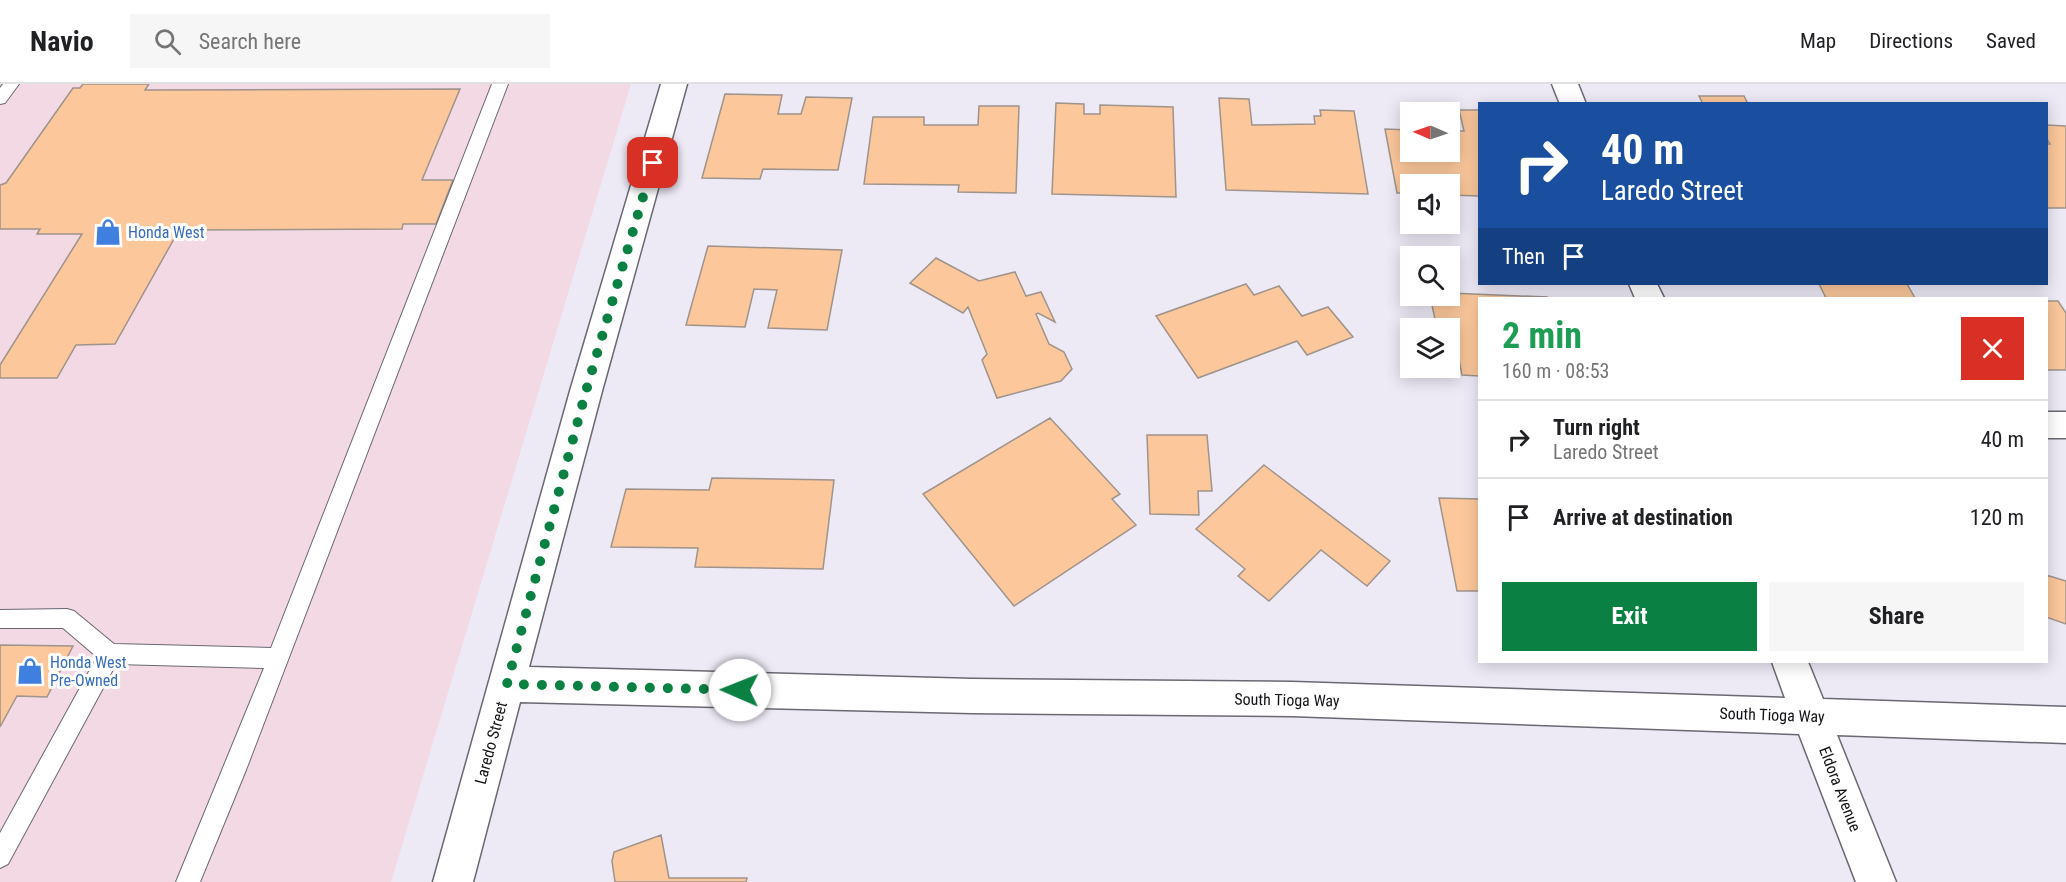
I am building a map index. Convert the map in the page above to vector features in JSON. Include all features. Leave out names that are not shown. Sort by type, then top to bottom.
[{"type":"street","name":"Laredo Street","points":[[453,882],[586,391],[674,84]]},
{"type":"street","points":[[1565,84],[1572,102]]},
{"type":"street","points":[[2048,425],[2066,425]]},
{"type":"street","name":"Eldora Avenue","points":[[1790,663],[1876,882]]},
{"type":"street","name":"South Tioga Way","points":[[507,684],[972,696],[1292,699],[2066,725]]},
{"type":"lane","points":[[0,99],[11,84]]},
{"type":"lane","points":[[188,882],[236,770],[500,84]]},
{"type":"lane","points":[[0,619],[67,618],[110,654],[278,658]]},
{"type":"lane","points":[[0,856],[110,654]]},
{"type":"shaded area","points":[[0,84],[631,84],[391,882],[0,882]]},
{"type":"building","name":"Honda West","points":[[83,84],[149,84],[145,90],[460,89],[422,180],[453,180],[436,224],[403,224],[402,229],[179,230],[115,344],[76,345],[57,378],[0,378],[0,365],[82,234],[37,234],[40,229],[0,229],[0,185],[6,183],[73,88],[80,88]]},
{"type":"building","points":[[725,94],[782,95],[778,114],[801,114],[806,97],[852,98],[838,170],[763,169],[760,179],[702,178]]},
{"type":"building","points":[[1699,96],[1744,96],[1747,102],[1702,102]]},
{"type":"building","points":[[1219,98],[1249,99],[1252,125],[1315,124],[1314,116],[1321,116],[1320,110],[1354,111],[1368,194],[1226,190]]},
{"type":"building","points":[[1056,103],[1084,104],[1084,114],[1100,114],[1100,105],[1173,107],[1176,197],[1052,194]]},
{"type":"building","points":[[979,106],[1019,106],[1016,193],[958,192],[959,185],[864,184],[873,117],[924,117],[924,125],[978,125]]},
{"type":"building","points":[[1460,110],[1478,110],[1478,196],[1460,195],[1460,174],[1400,174],[1400,193],[1397,193],[1385,129],[1400,130],[1400,162],[1460,162],[1460,131],[1464,131]]},
{"type":"building","points":[[2048,125],[2066,126],[2066,208],[2048,208],[2048,144],[2050,144]]},
{"type":"building","points":[[708,246],[842,250],[827,330],[768,328],[777,290],[754,289],[745,327],[686,325]]},
{"type":"building","points":[[936,258],[979,281],[1015,272],[1026,296],[1041,292],[1055,322],[1036,314],[1049,344],[1064,352],[1072,369],[1061,381],[997,398],[982,360],[987,354],[968,307],[963,313],[910,283]]},
{"type":"building","points":[[1246,284],[1254,295],[1279,286],[1302,316],[1328,307],[1353,337],[1307,355],[1297,341],[1198,378],[1156,316]]},
{"type":"building","points":[[1820,285],[1908,285],[1914,297],[1826,297]]},
{"type":"building","points":[[1460,293],[1547,297],[1478,297],[1478,376],[1462,375],[1460,318],[1435,318],[1432,306],[1460,306]]},
{"type":"building","points":[[2048,301],[2058,301],[2066,313],[2066,370],[2048,370]]},
{"type":"building","points":[[1050,418],[1120,494],[1112,499],[1136,525],[1014,606],[923,494]]},
{"type":"building","points":[[1147,435],[1207,435],[1212,491],[1198,491],[1199,515],[1150,514]]},
{"type":"building","points":[[1264,465],[1390,561],[1367,586],[1321,550],[1269,601],[1238,576],[1245,569],[1196,529]]},
{"type":"building","points":[[712,478],[834,480],[823,569],[695,567],[698,548],[611,547],[626,489],[709,490]]},
{"type":"building","points":[[1439,498],[1478,499],[1478,591],[1457,591]]},
{"type":"building","points":[[2048,576],[2066,581],[2066,624],[2048,618]]},
{"type":"building","name":"Honda West Pre-Owned","points":[[0,645],[73,646],[47,697],[17,696],[0,727]]},
{"type":"building","points":[[661,835],[669,878],[747,878],[746,882],[615,882],[612,861],[614,852]]},
{"type":"place","name":"Honda West","points":[[108,232]]},
{"type":"place","name":"Honda West Pre-Owned","points":[[30,671]]},
{"type":"route","points":[[653,163],[586,391],[507,684],[740,690]]}]
